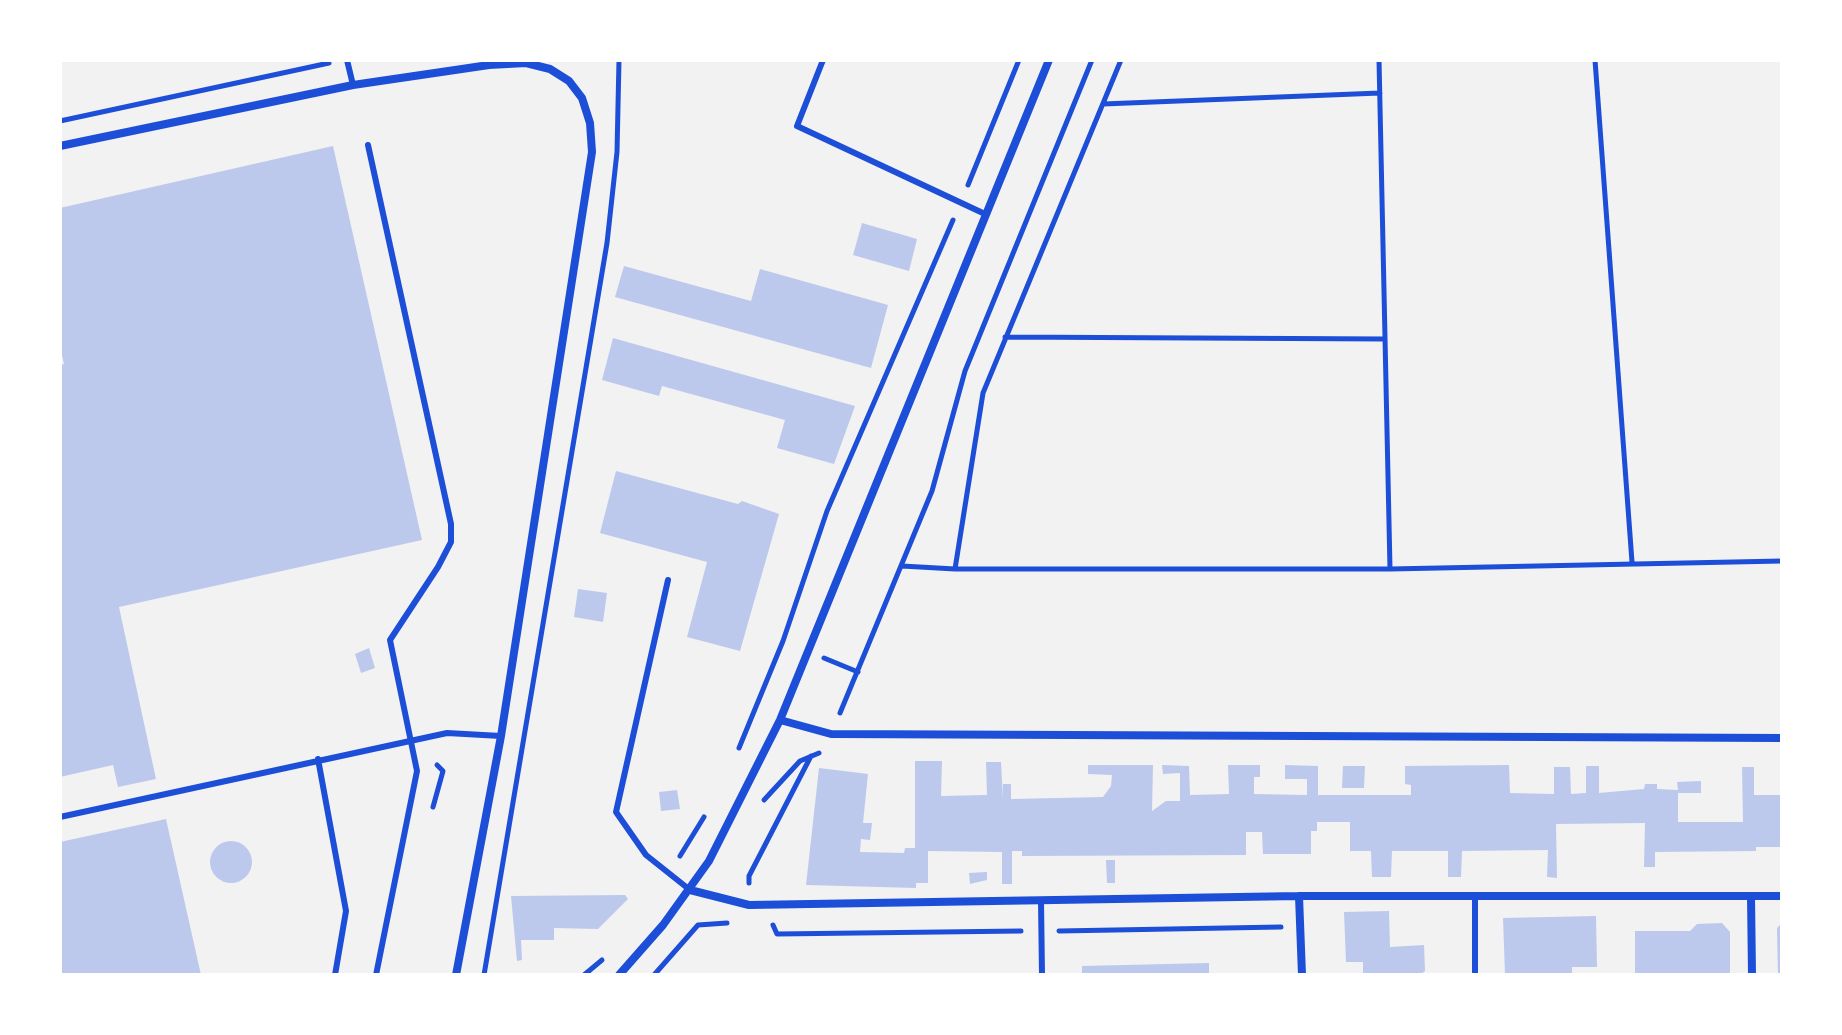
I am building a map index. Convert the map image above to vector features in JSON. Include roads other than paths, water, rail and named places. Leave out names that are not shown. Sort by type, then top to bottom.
[{"type":"street","points":[[619,975],[690,890],[726,832],[780,720],[1049,60]]},
{"type":"street","points":[[60,146],[353,85],[526,63],[550,69],[569,81],[582,98],[590,123],[592,152],[501,736],[456,975]]},
{"type":"street","points":[[780,720],[831,734],[1782,738]]},
{"type":"street","points":[[690,890],[749,905],[1299,896],[1782,896]]},
{"type":"street","points":[[1299,896],[1302,975]]},
{"type":"street","points":[[1751,896],[1752,975]]},
{"type":"lane","points":[[347,60],[353,85]]},
{"type":"lane","points":[[823,60],[797,126],[960,205],[985,214]]},
{"type":"lane","points":[[368,145],[451,524],[451,542],[438,567],[390,640],[417,771],[376,975]]},
{"type":"lane","points":[[668,580],[616,812],[646,855],[690,890]]},
{"type":"lane","points":[[60,817],[447,733],[501,736]]},
{"type":"lane","points":[[318,759],[346,911],[335,975]]},
{"type":"lane","points":[[1475,896],[1475,975]]},
{"type":"lane","points":[[1041,901],[1042,975]]}]
